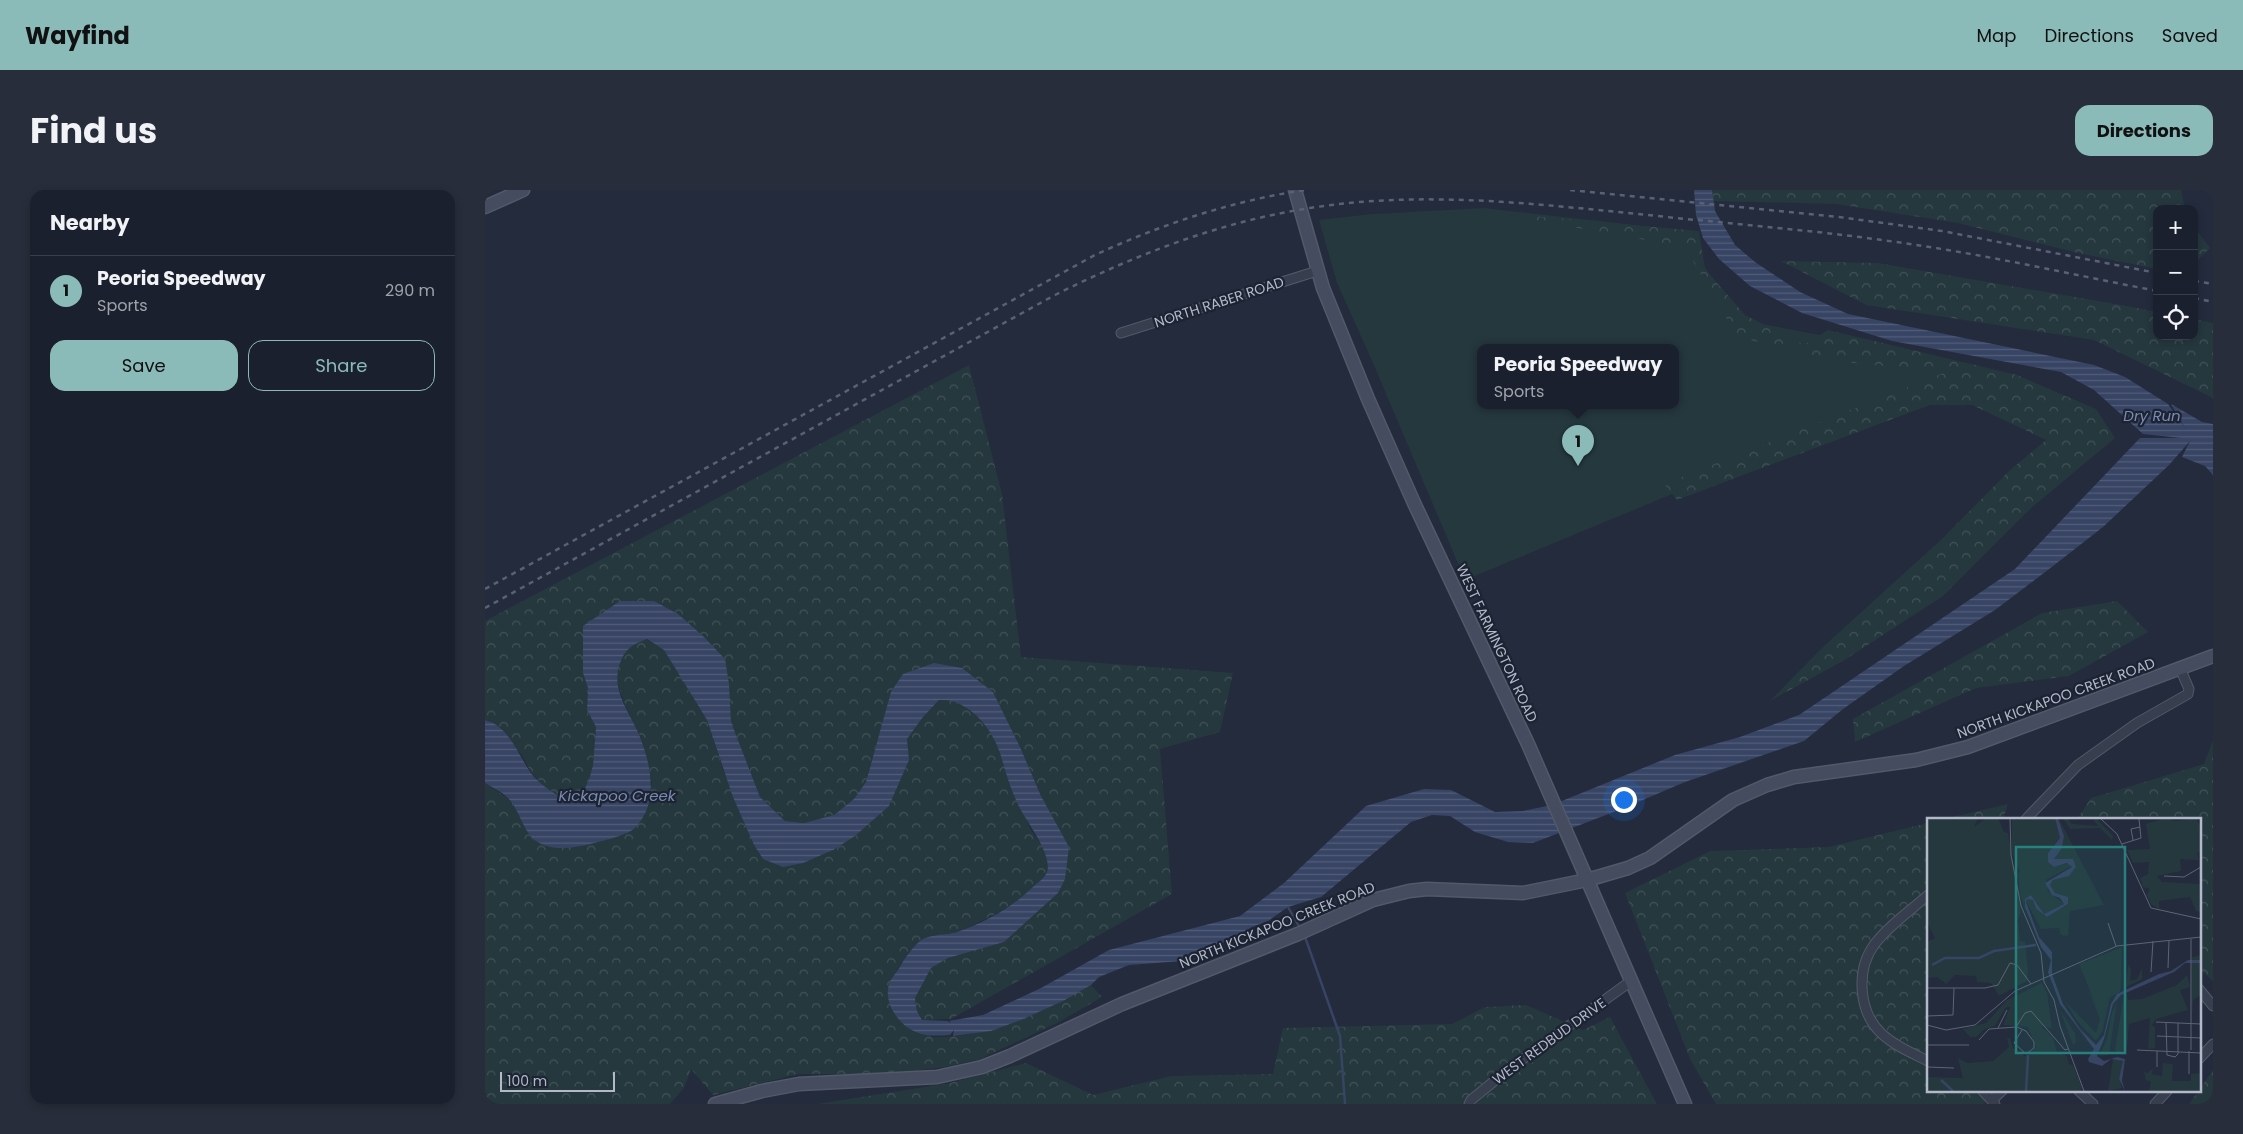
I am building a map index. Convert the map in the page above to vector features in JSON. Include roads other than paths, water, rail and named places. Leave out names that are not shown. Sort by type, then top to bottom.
[{"type":"main road","points":[[485,207],[523,190]]},
{"type":"main road","name":"WEST FARMINGTON ROAD","points":[[1295,190],[1317,271],[1396,463],[1528,744],[1685,1104]]},
{"type":"main road","name":"NORTH KICKAPOO CREEK ROAD","points":[[715,1104],[762,1091],[799,1084],[937,1077],[982,1067],[1122,1004],[1297,934],[1373,900],[1409,891],[1434,889],[1523,893],[1587,880],[1645,860],[1727,804],[1767,785],[1794,777],[1917,760],[1961,749],[2009,734],[2081,704],[2213,656]]},
{"type":"street","name":"NORTH RABER ROAD","points":[[1121,334],[1317,271]]},
{"type":"street","points":[[2027,818],[2078,764],[2137,723],[2189,694],[2189,689],[2180,668]]},
{"type":"street","points":[[1927,896],[1873,946],[1867,958],[1862,980],[1865,1005],[1871,1020],[1880,1032],[1889,1041],[1927,1061]]},
{"type":"street","name":"WEST REDBUD DRIVE","points":[[1469,1104],[1471,1100],[1509,1069],[1631,981]]},
{"type":"street","points":[[2201,991],[2213,1006]]},
{"type":"street","points":[[2201,1057],[2213,1044]]},
{"type":"street","points":[[1984,1092],[1994,1102]]},
{"type":"street","points":[[2080,1092],[2093,1104]]},
{"type":"street","points":[[2155,1104],[2167,1092]]},
{"type":"water","points":[[1694,190],[1712,190],[1715,211],[1735,245],[1755,262],[1800,292],[1848,314],[2094,365],[2125,377],[2168,404],[2185,428],[2171,404],[2202,422],[2213,424],[2213,475],[2205,466],[2182,457],[2190,441],[2169,465],[2103,527],[2053,566],[1995,610],[1904,666],[1843,709],[1804,741],[1685,782],[1533,843],[1508,842],[1475,832],[1450,816],[1432,815],[1411,822],[1321,897],[1288,907],[1268,921],[1182,961],[1129,965],[1099,977],[1091,985],[1063,1001],[991,1031],[953,1036],[954,1030],[950,1035],[933,1036],[917,1033],[898,1019],[889,1003],[888,997],[891,979],[913,947],[920,941],[931,936],[957,932],[989,919],[1017,901],[1042,879],[1047,872],[1046,855],[1016,800],[996,743],[977,716],[960,704],[939,700],[923,717],[907,739],[909,760],[889,806],[855,836],[833,850],[803,863],[783,867],[763,859],[754,845],[733,797],[707,720],[664,650],[647,639],[634,645],[627,651],[622,658],[618,673],[618,683],[623,702],[640,737],[650,771],[651,783],[648,806],[643,817],[633,830],[591,844],[575,847],[559,848],[543,845],[532,838],[510,800],[485,783],[485,720],[493,723],[507,735],[531,773],[545,787],[562,798],[583,792],[593,765],[596,727],[587,710],[588,688],[583,673],[583,626],[620,601],[654,601],[678,614],[725,659],[729,684],[731,722],[760,797],[785,821],[804,823],[834,815],[854,799],[866,782],[891,692],[903,674],[934,663],[962,668],[993,692],[1041,796],[1069,847],[1065,879],[1058,893],[1004,942],[948,958],[931,968],[915,998],[917,1011],[922,1020],[947,1021],[951,1023],[949,1021],[983,1015],[1041,988],[1109,950],[1240,916],[1284,883],[1366,806],[1424,789],[1451,790],[1495,812],[1523,811],[1552,805],[1675,755],[1740,737],[1799,715],[2015,569],[2140,438],[2181,438],[2143,434],[2094,390],[2061,372],[1892,341],[1802,313],[1750,286],[1719,259],[1703,238],[1696,215]]},
{"type":"waterway","points":[[1288,907],[1300,928]]},
{"type":"waterway","points":[[1304,934],[1340,1036],[1345,1104]]},
{"type":"railway","points":[[485,589],[1095,255],[1146,233],[1198,215],[1251,200],[1305,190]]},
{"type":"railway","points":[[1570,190],[1839,217],[1942,231],[2153,272]]},
{"type":"railway","points":[[485,608],[1055,295],[1117,266],[1179,241],[1277,214],[1352,203],[1395,200],[1437,199],[1522,203],[1896,242],[1994,258],[2153,290]]},
{"type":"railway","points":[[2198,282],[2213,284]]},
{"type":"railway","points":[[2198,299],[2213,302]]},
{"type":"place","name":"Peoria Speedway","points":[[1578,466]]},
{"type":"water label","name":"Dry Run","points":[[2152,416]]},
{"type":"water label","name":"Kickapoo Creek","points":[[617,796]]}]
